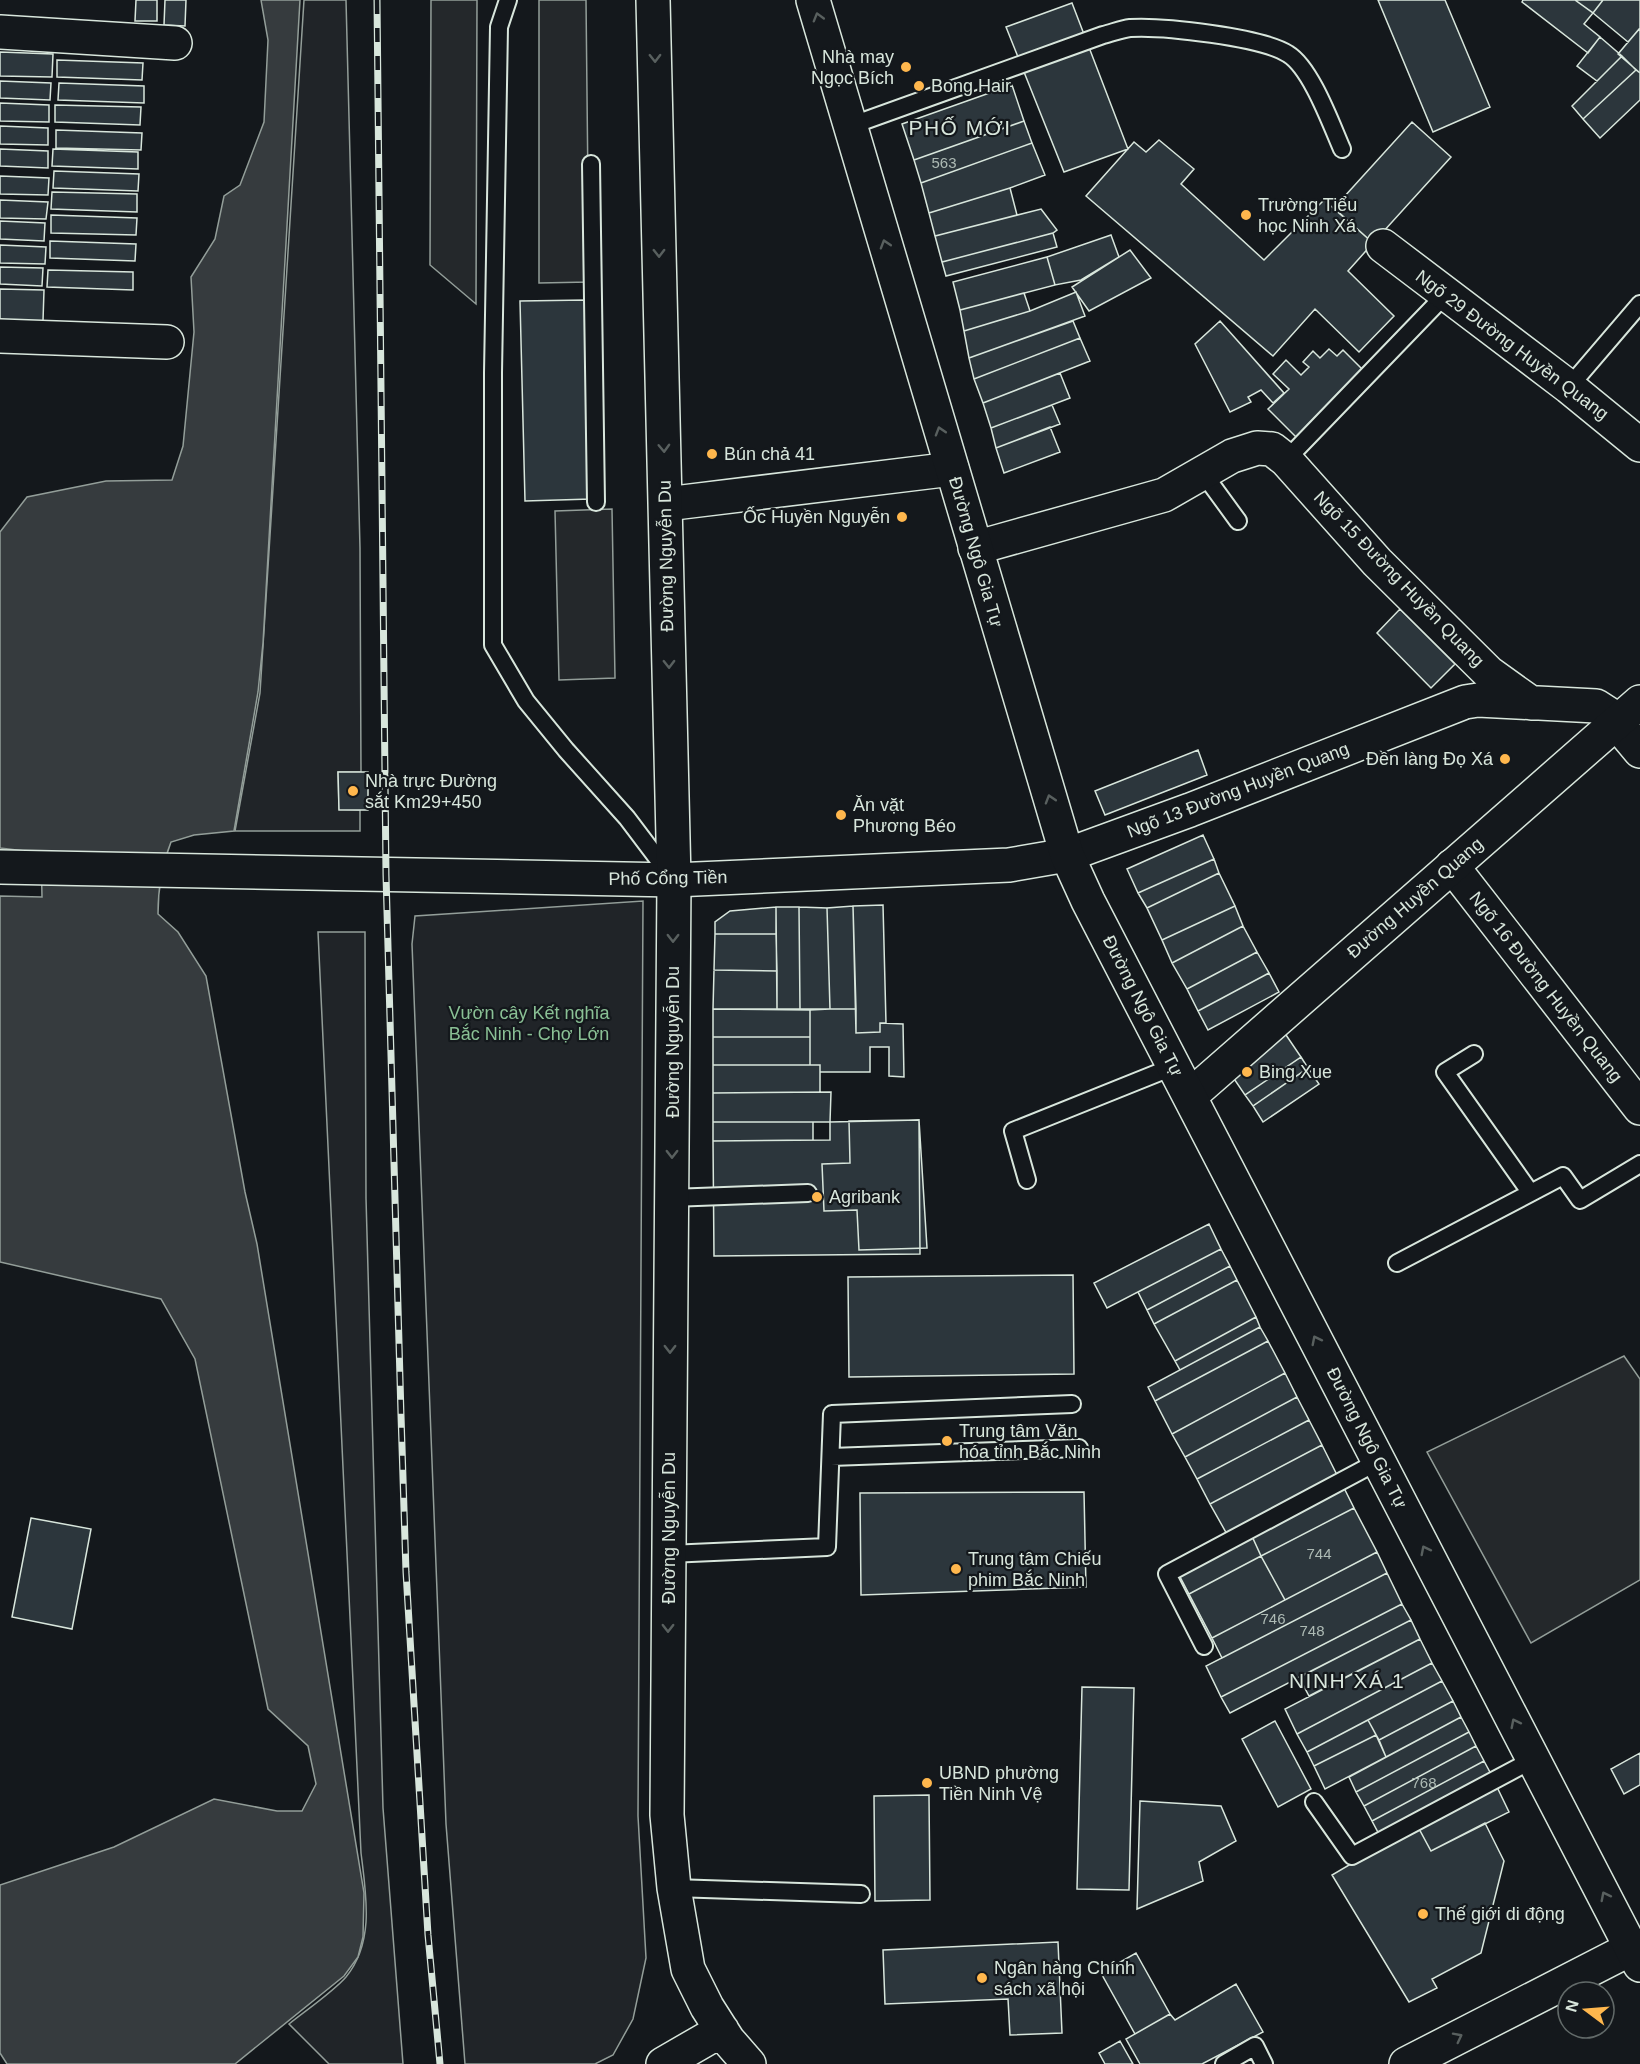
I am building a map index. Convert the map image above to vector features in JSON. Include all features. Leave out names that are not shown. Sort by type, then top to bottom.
[{"type":"main road","name":"Đường Nguyễn Du","points":[[653,0],[674,880],[667,1815],[674,1888],[688,1969],[694,1984],[722,2030],[749,2064]]},
{"type":"main road","name":"Đường Ngô Gia Tự","points":[[813,0],[1067,855],[1379,1461],[1637,1953]]},
{"type":"main road","points":[[0,32],[175,43]]},
{"type":"main road","name":"Ngõ 29 Đường Huyền Quang","points":[[1383,246],[1569,387],[1640,444]]},
{"type":"main road","points":[[0,336],[167,342]]},
{"type":"main road","points":[[975,548],[1164,495],[1232,456],[1257,448],[1279,454]]},
{"type":"main road","name":"Ngõ 15 Đường Huyền Quang","points":[[1279,454],[1377,562],[1489,673],[1532,703]]},
{"type":"main road","points":[[666,504],[952,469]]},
{"type":"main road","name":"Ngõ 13 Đường Huyền Quang","points":[[1067,855],[1190,810],[1454,705],[1478,700],[1596,706],[1628,711],[1640,751]]},
{"type":"main road","name":"Đường Huyền Quang","points":[[1190,1096],[1628,711]]},
{"type":"main road","name":"Phố Cổng Tiền","points":[[0,867],[674,880],[1009,865],[1067,855]]},
{"type":"main road","name":"Ngõ 16 Đường Huyền Quang","points":[[1452,866],[1640,1108]]},
{"type":"main road","points":[[1406,2064],[1637,1953]]},
{"type":"main road","points":[[663,2064],[722,2030]]},
{"type":"lane","points":[[508,0],[499,27],[493,385],[493,645],[526,701],[627,818],[674,880]]},
{"type":"lane","points":[[850,126],[1103,35],[1127,28],[1149,28],[1261,43],[1289,54],[1310,78],[1342,149]]},
{"type":"lane","points":[[591,164],[597,502]]},
{"type":"lane","points":[[1279,454],[1446,294]]},
{"type":"lane","points":[[1569,387],[1640,304]]},
{"type":"lane","points":[[1203,473],[1238,521]]},
{"type":"lane","points":[[1474,1054],[1445,1072],[1530,1192]]},
{"type":"lane","points":[[1027,1180],[1013,1131],[1175,1066]]},
{"type":"lane","points":[[1398,1263],[1563,1176],[1580,1200],[1640,1164]]},
{"type":"lane","points":[[671,1198],[808,1193]]},
{"type":"lane","points":[[669,1554],[827,1547],[832,1414],[1072,1404]]},
{"type":"lane","points":[[831,1456],[1079,1448]]},
{"type":"lane","points":[[1204,1646],[1167,1574],[1379,1461]]},
{"type":"lane","points":[[1314,1802],[1352,1856],[1534,1759]]},
{"type":"lane","points":[[674,1888],[861,1894]]},
{"type":"lane","points":[[1224,2064],[1255,2046],[1264,2064]]},
{"type":"green space","points":[[304,0],[346,0],[360,548],[361,772],[338,772],[339,809],[360,810],[360,831],[235,831],[260,693]]},
{"type":"green space","name":"Vườn cây Kết nghĩa Bắc Ninh - Chợ Lớn","points":[[643,901],[638,1816],[646,1958],[633,2019],[613,2055],[595,2064],[465,2064],[446,1824],[412,944],[415,916]]},
{"type":"green space","points":[[318,932],[365,932],[366,1198],[383,1808],[403,2064],[329,2064],[289,2024],[346,1977],[361,1949],[366,1917],[361,1853]]},
{"type":"shaded area","points":[[261,0],[300,0],[263,643],[258,692],[234,831],[194,835],[171,842],[161,878],[158,914],[178,932],[206,976],[245,1192],[257,1244],[364,1893],[363,1937],[358,1957],[344,1976],[235,2064],[7,2064],[0,2053],[0,1885],[114,1847],[214,1799],[277,1811],[302,1811],[316,1784],[308,1746],[268,1709],[195,1359],[161,1299],[0,1262],[0,896],[42,897],[41,853],[0,848],[0,532],[27,497],[106,481],[172,480],[183,446],[194,332],[191,277],[215,239],[224,196],[240,185],[264,122],[268,40]]},
{"type":"shaded area","points":[[431,0],[477,0],[476,304],[430,265]]},
{"type":"shaded area","points":[[539,0],[586,0],[589,282],[539,283]]},
{"type":"shaded area","points":[[612,509],[615,678],[559,680],[555,511]]},
{"type":"shaded area","points":[[1624,1356],[1640,1379],[1640,1580],[1531,1643],[1427,1452]]},
{"type":"building","points":[[136,0],[157,0],[157,21],[135,21]]},
{"type":"building","points":[[165,0],[186,0],[185,26],[164,25]]},
{"type":"building","points":[[1378,0],[1445,0],[1490,107],[1433,132]]},
{"type":"building","points":[[1523,0],[1575,0],[1593,13],[1584,24],[1600,37],[1588,53],[1522,2]]},
{"type":"building","points":[[1575,0],[1603,0],[1593,13]]},
{"type":"building","points":[[1603,0],[1640,0],[1640,28],[1628,42],[1593,13]]},
{"type":"building","points":[[1072,3],[1128,149],[1064,172],[1006,27]]},
{"type":"building","points":[[1640,28],[1640,73],[1618,54]]},
{"type":"building","points":[[1600,37],[1622,56],[1597,81],[1577,66]]},
{"type":"building","points":[[0,52],[53,54],[52,77],[0,76]]},
{"type":"building","points":[[1622,56],[1636,70],[1583,119],[1572,106]]},
{"type":"building","points":[[57,60],[143,63],[142,80],[57,77]]},
{"type":"building","points":[[1636,70],[1640,73],[1640,100],[1600,138],[1583,119]]},
{"type":"building","points":[[0,81],[51,83],[50,100],[0,98]]},
{"type":"building","points":[[59,83],[144,86],[144,103],[58,100]]},
{"type":"building","points":[[1012,85],[1024,121],[914,160],[902,124]]},
{"type":"building","points":[[0,103],[49,105],[49,122],[0,121]]},
{"type":"building","points":[[55,105],[141,107],[140,125],[55,122]]},
{"type":"building","points":[[1024,121],[1032,143],[921,183],[914,160]]},
{"type":"building","points":[[1412,122],[1451,157],[1373,243],[1334,208]]},
{"type":"building","points":[[0,126],[48,128],[48,145],[0,144]]},
{"type":"building","points":[[56,130],[142,133],[141,150],[56,148]]},
{"type":"building","points":[[1159,140],[1194,169],[1181,184],[1264,260],[1324,200],[1373,243],[1348,271],[1394,316],[1359,352],[1315,309],[1273,356],[1086,196],[1134,142],[1146,152]]},
{"type":"building","points":[[1032,143],[1045,175],[929,213],[921,183]]},
{"type":"building","points":[[0,149],[48,151],[48,168],[0,166]]},
{"type":"building","points":[[53,149],[138,152],[138,169],[52,166]]},
{"type":"building","points":[[54,171],[139,174],[138,191],[53,188]]},
{"type":"building","points":[[0,176],[49,178],[48,195],[0,194]]},
{"type":"building","points":[[1010,188],[1017,215],[935,236],[929,213]]},
{"type":"building","points":[[52,192],[137,194],[137,212],[51,209]]},
{"type":"building","points":[[0,200],[48,202],[46,219],[0,218]]},
{"type":"building","points":[[1041,209],[1057,230],[1053,233],[942,262],[935,236]]},
{"type":"building","points":[[51,215],[137,218],[136,235],[51,233]]},
{"type":"building","points":[[0,221],[45,223],[44,241],[0,239]]},
{"type":"building","points":[[1053,233],[1057,247],[946,276],[942,262]]},
{"type":"building","points":[[1111,235],[1119,257],[1081,280],[1055,285],[1047,257]]},
{"type":"building","points":[[50,241],[136,244],[135,261],[50,258]]},
{"type":"building","points":[[0,245],[46,247],[45,264],[0,263]]},
{"type":"building","points":[[1130,250],[1151,278],[1089,311],[1072,287]]},
{"type":"building","points":[[1047,257],[1055,285],[960,310],[953,282]]},
{"type":"building","points":[[0,267],[43,268],[42,286],[0,284]]},
{"type":"building","points":[[48,270],[133,272],[133,290],[47,287]]},
{"type":"building","points":[[0,289],[44,290],[43,321],[0,320]]},
{"type":"building","points":[[1076,292],[1085,316],[969,358],[964,331],[1030,311]]},
{"type":"building","points":[[1024,293],[1030,311],[964,331],[960,310]]},
{"type":"building","points":[[586,300],[591,499],[525,501],[520,301]]},
{"type":"building","points":[[1073,321],[1080,338],[974,379],[969,358]]},
{"type":"building","points":[[1220,321],[1284,393],[1273,403],[1261,390],[1248,397],[1251,402],[1230,412],[1195,344]]},
{"type":"building","points":[[1080,338],[1090,361],[983,403],[974,379]]},
{"type":"building","points":[[1329,349],[1337,356],[1343,350],[1362,369],[1296,437],[1268,409],[1289,389],[1273,374],[1286,360],[1301,375],[1309,367],[1303,362],[1313,351],[1320,358]]},
{"type":"building","points":[[1060,373],[1070,398],[991,428],[983,403]]},
{"type":"building","points":[[1052,405],[1060,424],[996,448],[991,428]]},
{"type":"building","points":[[1050,427],[1060,452],[1004,473],[996,448]]},
{"type":"building","points":[[1400,609],[1455,664],[1431,688],[1377,633]]},
{"type":"building","points":[[1198,750],[1207,775],[1105,815],[1095,791]]},
{"type":"building","name":"Nhà trực Đường sắt Km29+450","points":[[338,772],[368,772],[368,810],[339,810]]},
{"type":"building","points":[[1203,835],[1214,859],[1138,893],[1127,869]]},
{"type":"building","points":[[1214,859],[1219,873],[1147,908],[1138,893]]},
{"type":"building","points":[[1219,873],[1235,906],[1162,940],[1147,908]]},
{"type":"building","points":[[883,905],[886,1023],[880,1023],[880,1032],[856,1033],[853,906]]},
{"type":"building","points":[[853,906],[856,1009],[830,1009],[827,908]]},
{"type":"building","points":[[1235,906],[1243,926],[1172,963],[1162,940]]},
{"type":"building","points":[[776,907],[776,934],[715,934],[715,922],[730,911]]},
{"type":"building","points":[[776,907],[799,907],[800,1009],[777,1009]]},
{"type":"building","points":[[799,907],[827,908],[830,1009],[800,1009]]},
{"type":"building","points":[[1243,926],[1257,952],[1187,989],[1172,963]]},
{"type":"building","points":[[715,934],[776,934],[777,971],[714,970]]},
{"type":"building","points":[[1257,952],[1269,973],[1198,1011],[1187,989]]},
{"type":"building","points":[[714,970],[777,971],[777,1009],[713,1009]]},
{"type":"building","points":[[1269,973],[1279,992],[1208,1030],[1198,1011]]},
{"type":"building","points":[[713,1009],[810,1010],[810,1037],[713,1037]]},
{"type":"building","points":[[856,1009],[856,1033],[880,1032],[880,1023],[903,1024],[904,1077],[889,1076],[889,1047],[870,1047],[870,1072],[820,1072],[820,1065],[810,1065],[810,1010]]},
{"type":"building","points":[[1284,1032],[1301,1057],[1245,1095],[1228,1070]]},
{"type":"building","points":[[713,1037],[810,1037],[810,1065],[713,1065]]},
{"type":"building","points":[[1301,1057],[1308,1068],[1253,1106],[1245,1095]]},
{"type":"building","points":[[713,1065],[820,1065],[820,1092],[713,1093]]},
{"type":"building","points":[[1308,1068],[1319,1084],[1263,1122],[1253,1106]]},
{"type":"building","points":[[831,1092],[830,1122],[713,1122],[713,1093]]},
{"type":"building","points":[[919,1120],[927,1248],[859,1250],[857,1210],[824,1211],[822,1164],[850,1163],[849,1121]]},
{"type":"building","name":"Agribank","points":[[919,1120],[920,1254],[714,1256],[713,1141],[830,1140],[830,1122]]},
{"type":"building","points":[[713,1122],[813,1122],[813,1140],[713,1141]]},
{"type":"building","points":[[1209,1224],[1221,1249],[1107,1308],[1094,1283]]},
{"type":"building","points":[[1221,1249],[1230,1266],[1147,1310],[1138,1292]]},
{"type":"building","points":[[1230,1266],[1237,1280],[1154,1324],[1147,1310]]},
{"type":"building","points":[[1073,1275],[1074,1374],[849,1377],[848,1277]]},
{"type":"building","points":[[1237,1280],[1256,1317],[1175,1361],[1154,1324]]},
{"type":"building","points":[[1256,1317],[1260,1327],[1180,1370],[1175,1361]]},
{"type":"building","points":[[1260,1327],[1268,1341],[1155,1401],[1148,1387]]},
{"type":"building","points":[[1268,1341],[1285,1373],[1172,1434],[1155,1401]]},
{"type":"building","points":[[1285,1373],[1297,1397],[1185,1457],[1172,1434]]},
{"type":"building","points":[[1297,1397],[1309,1420],[1197,1479],[1185,1457]]},
{"type":"building","points":[[1309,1420],[1322,1445],[1210,1504],[1197,1479]]},
{"type":"building","points":[[1322,1445],[1338,1477],[1228,1536],[1210,1504]]},
{"type":"building","points":[[1343,1486],[1354,1508],[1261,1556],[1251,1534]]},
{"type":"building","points":[[1084,1492],[1086,1587],[861,1595],[860,1493]]},
{"type":"building","points":[[1354,1508],[1377,1552],[1285,1600],[1261,1556]]},
{"type":"building","points":[[31,1518],[91,1529],[72,1629],[12,1617]]},
{"type":"building","points":[[1251,1534],[1261,1556],[1189,1594],[1178,1573]]},
{"type":"building","points":[[1377,1552],[1387,1573],[1222,1658],[1212,1638]]},
{"type":"building","points":[[1261,1556],[1285,1600],[1212,1638],[1189,1594]]},
{"type":"building","points":[[1387,1573],[1402,1604],[1221,1697],[1206,1666]]},
{"type":"building","points":[[1402,1604],[1411,1620],[1230,1713],[1221,1697]]},
{"type":"building","points":[[1411,1620],[1420,1639],[1309,1696],[1299,1677]]},
{"type":"building","points":[[1420,1639],[1432,1663],[1297,1734],[1285,1709]]},
{"type":"building","points":[[1432,1663],[1442,1681],[1307,1752],[1297,1734]]},
{"type":"building","points":[[1442,1681],[1453,1701],[1379,1740],[1368,1720]]},
{"type":"building","points":[[1082,1687],[1134,1688],[1129,1890],[1077,1889]]},
{"type":"building","points":[[1453,1701],[1461,1717],[1386,1757],[1379,1740]]},
{"type":"building","points":[[1461,1717],[1469,1732],[1356,1792],[1349,1777]]},
{"type":"building","points":[[1368,1720],[1376,1735],[1314,1766],[1307,1752]]},
{"type":"building","points":[[1275,1721],[1311,1789],[1278,1807],[1242,1739]]},
{"type":"building","points":[[1469,1732],[1476,1746],[1364,1806],[1356,1792]]},
{"type":"building","points":[[1376,1735],[1386,1757],[1325,1789],[1314,1766]]},
{"type":"building","points":[[1476,1746],[1484,1761],[1372,1821],[1364,1806]]},
{"type":"building","points":[[1640,1753],[1640,1785],[1624,1794],[1611,1769]]},
{"type":"building","points":[[1484,1761],[1492,1776],[1380,1836],[1372,1821]]},
{"type":"building","points":[[1496,1785],[1509,1812],[1431,1851],[1417,1825]]},
{"type":"building","points":[[929,1795],[930,1900],[875,1901],[874,1796]]},
{"type":"building","points":[[1140,1801],[1221,1806],[1236,1841],[1199,1862],[1203,1881],[1137,1909]]},
{"type":"building","name":"Thế giới di động","points":[[1485,1823],[1504,1861],[1481,1953],[1432,1979],[1437,1988],[1409,2002],[1332,1875],[1417,1825],[1431,1851]]},
{"type":"building","points":[[1058,1942],[1062,2033],[1010,2035],[1008,1999],[885,2004],[883,1950]]},
{"type":"building","points":[[1136,1953],[1170,2014],[1135,2034],[1101,1973]]},
{"type":"building","points":[[1236,1984],[1263,2032],[1202,2064],[1140,2064],[1126,2039],[1170,2014],[1175,2020]]},
{"type":"building","points":[[1120,2041],[1133,2064],[1105,2064],[1099,2053]]},
{"type":"railway","points":[[377,0],[386,875],[401,1415],[406,1572],[428,1935],[440,2064]]},
{"type":"place","name":"Nhà may Ngọc Bích","points":[[906,67]]},
{"type":"place","name":"Bong Hair","points":[[919,86]]},
{"type":"place","name":"Trường Tiểu học Ninh Xá","points":[[1246,215]]},
{"type":"place","name":"Bún chả 41","points":[[712,454]]},
{"type":"place","name":"Ốc Huyền Nguyễn","points":[[902,517]]},
{"type":"place","name":"Đền làng Đọ Xá","points":[[1505,759]]},
{"type":"place","name":"Nhà trực Đường sắt Km29+450","points":[[353,791]]},
{"type":"place","name":"Ăn vặt Phương Béo","points":[[841,815]]},
{"type":"place","name":"Bing Xue","points":[[1247,1072]]},
{"type":"place","name":"Agribank","points":[[817,1197]]},
{"type":"place","name":"Trung tâm Văn hóa tỉnh Bắc Ninh","points":[[947,1441]]},
{"type":"place","name":"Trung tâm Chiếu phim Bắc Ninh","points":[[956,1569]]},
{"type":"place","name":"UBND phường Tiền Ninh Vệ","points":[[927,1783]]},
{"type":"place","name":"Thế giới di động","points":[[1423,1914]]},
{"type":"place","name":"Ngân hàng Chính sách xã hội","points":[[982,1978]]},
{"type":"district","name":"PHỐ MỚI","points":[[960,128]]},
{"type":"district","name":"NINH XÁ 1","points":[[1347,1681]]}]
